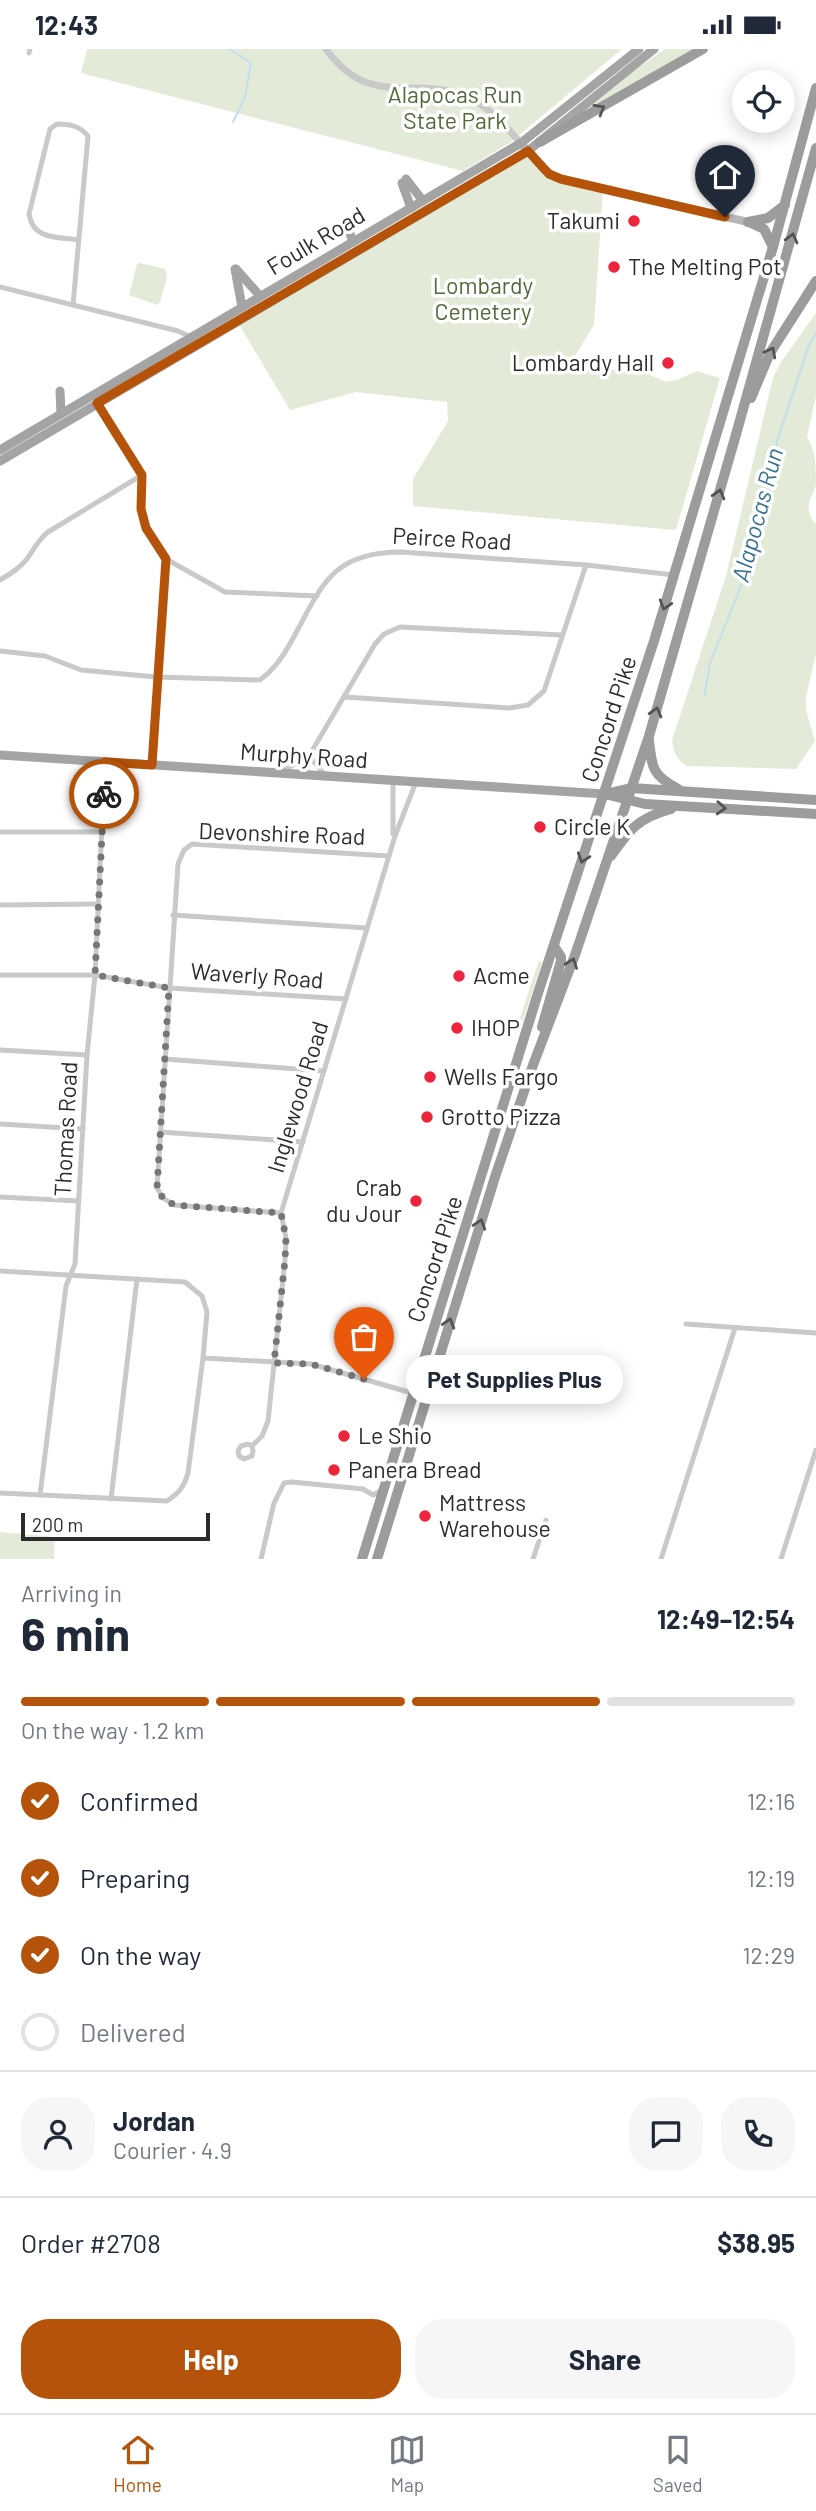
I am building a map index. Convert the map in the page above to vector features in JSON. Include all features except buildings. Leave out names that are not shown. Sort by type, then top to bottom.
[{"type":"highway","points":[[540,142],[703,49]]},
{"type":"highway","name":"Concord Pike","points":[[362,1559],[554,946],[674,575],[773,247],[816,88]]},
{"type":"highway","name":"Concord Pike","points":[[377,1559],[495,1177],[533,1065],[575,955],[649,736],[816,148]]},
{"type":"highway","points":[[748,222],[768,218],[785,205]]},
{"type":"highway","points":[[748,222],[764,229],[773,247]]},
{"type":"highway","points":[[735,438],[770,353],[816,281]]},
{"type":"highway","points":[[649,736],[651,763],[656,773],[681,791]]},
{"type":"highway","points":[[605,794],[631,788],[816,800]]},
{"type":"highway","points":[[605,794],[626,800],[679,806],[816,814]]},
{"type":"highway","points":[[604,865],[642,819],[679,806]]},
{"type":"highway","points":[[533,1065],[561,961],[554,946]]},
{"type":"main road","name":"Foulk Road","points":[[0,461],[191,337],[260,296],[309,274],[354,241],[521,143],[639,49]]},
{"type":"main road","name":"Foulk Road","points":[[0,450],[61,414],[93,400],[528,151],[654,49]]},
{"type":"main road","points":[[521,143],[549,174],[561,179],[748,222]]},
{"type":"main road","points":[[411,208],[404,181],[423,201]]},
{"type":"main road","points":[[348,228],[354,241]]},
{"type":"main road","points":[[242,307],[235,269],[260,296]]},
{"type":"main road","points":[[60,391],[61,414]]},
{"type":"main road","name":"Murphy Road","points":[[0,755],[605,794]]},
{"type":"street","points":[[326,49],[345,70],[366,82],[398,89],[445,91],[473,100],[491,112],[521,143]]},
{"type":"street","points":[[73,305],[79,240],[88,137],[83,129],[70,124],[57,124],[50,129],[29,215],[31,226],[47,236],[79,240]]},
{"type":"street","points":[[795,170],[809,174]]},
{"type":"street","points":[[0,287],[178,331],[191,337]]},
{"type":"street","points":[[93,400],[142,475],[141,509],[146,528],[166,559],[225,591],[317,596]]},
{"type":"street","points":[[0,580],[27,560],[36,542],[48,532],[142,475]]},
{"type":"street","name":"Peirce Road","points":[[0,651],[37,654],[80,670],[156,677],[260,680],[270,673],[285,653],[328,580],[342,565],[359,556],[379,552],[586,565],[674,575]]},
{"type":"street","points":[[152,765],[166,559]]},
{"type":"street","points":[[345,697],[520,707],[537,699],[544,691],[586,565]]},
{"type":"street","points":[[306,776],[309,756],[345,697],[354,676],[374,644],[384,635],[400,628],[561,635]]},
{"type":"street","points":[[277,774],[309,756]]},
{"type":"street","points":[[309,756],[327,777]]},
{"type":"street","name":"Thomas Road","points":[[40,1495],[66,1286],[75,1264],[87,1055],[95,975],[105,762]]},
{"type":"street","name":"Inglewood Road","points":[[393,781],[394,841]]},
{"type":"street","name":"Inglewood Road","points":[[251,1447],[262,1436],[267,1425],[285,1260],[286,1238],[281,1213],[389,856],[416,782]]},
{"type":"street","points":[[0,832],[102,832]]},
{"type":"street","name":"Devonshire Road","points":[[281,1213],[174,1205],[163,1198],[157,1188],[177,864],[184,850],[192,844],[389,856]]},
{"type":"street","points":[[0,905],[98,904]]},
{"type":"street","points":[[173,915],[367,928]]},
{"type":"street","name":"Waverly Road","points":[[0,975],[95,975],[169,988],[346,999]]},
{"type":"street","points":[[0,1051],[87,1055]]},
{"type":"street","points":[[165,1059],[324,1071]]},
{"type":"street","points":[[0,1123],[83,1129]]},
{"type":"street","points":[[160,1132],[303,1142]]},
{"type":"street","points":[[0,1197],[79,1201]]},
{"type":"street","points":[[0,1271],[185,1282],[202,1296],[207,1326],[185,1484],[178,1494],[167,1501],[0,1493]]},
{"type":"street","points":[[111,1499],[137,1279]]},
{"type":"street","points":[[686,1324],[816,1333]]},
{"type":"street","points":[[661,1559],[735,1328]]},
{"type":"street","points":[[203,1357],[311,1364],[426,1398]]},
{"type":"street","points":[[781,1559],[816,1450]]},
{"type":"street","points":[[261,1559],[274,1503],[285,1483],[359,1488],[373,1495],[384,1489]]},
{"type":"street","points":[[533,1559],[546,1520]]},
{"type":"green space","name":"Alapocas Run State Park","points":[[87,49],[622,49],[511,142],[463,171],[81,73]]},
{"type":"green space","points":[[665,49],[693,49],[582,114],[628,75]]},
{"type":"green space","name":"Lombardy Cemetery","points":[[528,151],[544,170],[603,189],[594,325],[568,367],[643,372],[666,382],[697,371],[720,378],[676,530],[413,506],[413,479],[448,421],[447,402],[356,392],[290,410],[237,321]]},
{"type":"green space","points":[[137,264],[165,269],[167,277],[157,305],[129,295]]},
{"type":"green space","points":[[816,313],[816,396],[807,437],[814,454],[816,473],[816,485],[809,508],[816,523],[816,653],[806,697],[806,710],[815,741],[796,769],[687,766],[676,755],[672,740],[726,576],[773,378],[781,362]]},
{"type":"green space","points":[[539,960],[542,963],[521,1026],[518,1028],[518,1024]]},
{"type":"green space","points":[[0,1532],[55,1537],[54,1559],[0,1559]]},
{"type":"waterway","points":[[229,49],[251,63],[245,97],[233,122]]},
{"type":"waterway","name":"Alapocas Run","points":[[704,697],[710,663],[747,571],[777,465],[777,441],[810,342],[816,334]]},
{"type":"way so far","points":[[104,794],[95,975],[169,988],[157,1188],[163,1198],[174,1205],[281,1213],[286,1238],[285,1260],[274,1363],[311,1364],[364,1379]]},
{"type":"place","name":"Takumi","points":[[634,221]]},
{"type":"place","name":"The Melting Pot","points":[[614,267]]},
{"type":"place","name":"Lombardy Hall","points":[[668,363]]},
{"type":"place","name":"Circle K","points":[[540,827]]},
{"type":"place","name":"Acme","points":[[459,976]]},
{"type":"place","name":"IHOP","points":[[457,1028]]},
{"type":"place","name":"Wells Fargo","points":[[430,1077]]},
{"type":"place","name":"Grotto Pizza","points":[[427,1117]]},
{"type":"place","name":"Crab du Jour","points":[[416,1201]]},
{"type":"place","name":"Pet Supplies Plus","points":[[364,1379]]},
{"type":"place","name":"Le Shio","points":[[344,1436]]},
{"type":"place","name":"Panera Bread","points":[[334,1470]]},
{"type":"place","name":"Mattress Warehouse","points":[[425,1516]]},
{"type":"route","points":[[104,794],[105,762],[152,765],[166,559],[146,528],[141,509],[142,475],[97,403],[528,151],[549,174],[561,179],[725,217]]}]
